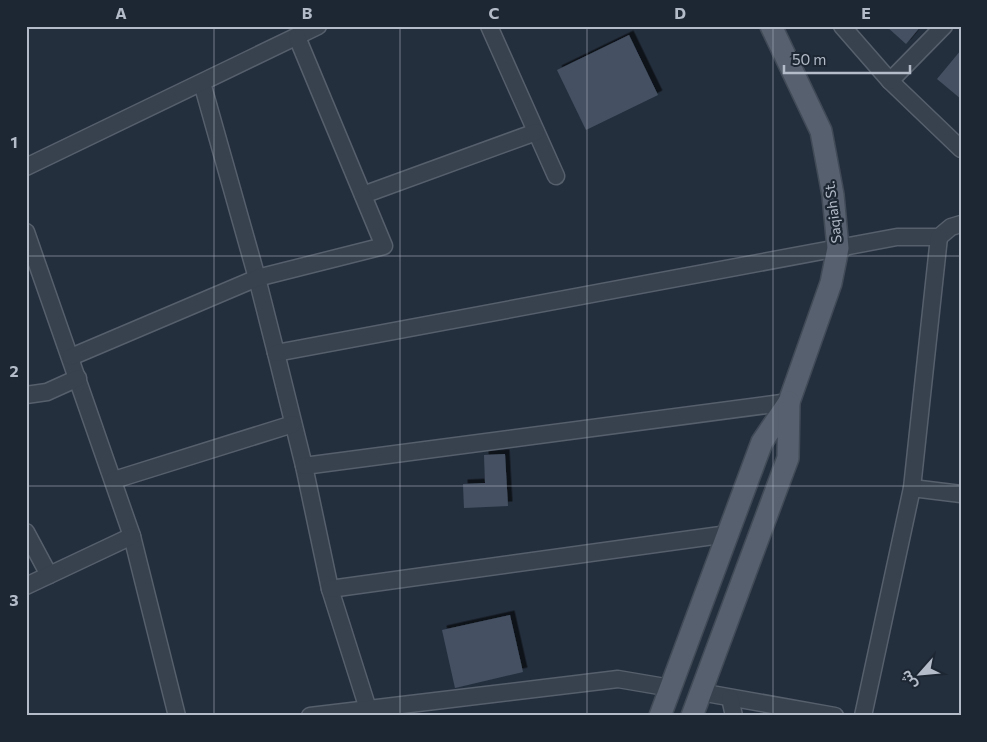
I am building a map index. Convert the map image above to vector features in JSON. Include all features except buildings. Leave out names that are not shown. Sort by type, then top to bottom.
[{"type":"main road","name":"Saqiah St.","points":[[771,26],[821,131],[833,195],[838,248],[831,284],[789,402]]},
{"type":"main road","points":[[660,716],[762,442],[789,402]]},
{"type":"main road","points":[[692,716],[788,458],[789,402]]},
{"type":"street","points":[[26,168],[318,26]]},
{"type":"street","points":[[489,26],[556,176]]},
{"type":"street","points":[[842,26],[890,81],[961,149]]},
{"type":"street","points":[[890,81],[944,26]]},
{"type":"street","points":[[71,357],[257,278],[384,246],[297,37]]},
{"type":"street","points":[[202,83],[257,278],[276,353],[292,424],[304,466],[330,589],[368,709]]},
{"type":"street","points":[[363,194],[536,132]]},
{"type":"street","points":[[276,353],[897,237],[939,237],[951,227],[961,224]]},
{"type":"street","points":[[26,232],[132,536],[177,716]]},
{"type":"street","points":[[862,716],[912,488],[939,237]]},
{"type":"street","points":[[26,394],[47,392],[78,378]]},
{"type":"street","points":[[304,466],[789,402]]},
{"type":"street","points":[[114,480],[292,424]]},
{"type":"street","points":[[912,488],[961,494]]},
{"type":"street","points":[[26,532],[48,574]]},
{"type":"street","points":[[330,589],[728,534]]},
{"type":"street","points":[[26,586],[132,536]]},
{"type":"street","points":[[318,715],[618,678],[671,688]]},
{"type":"street","points":[[700,692],[835,716]]},
{"type":"street","points":[[730,698],[734,716]]}]
